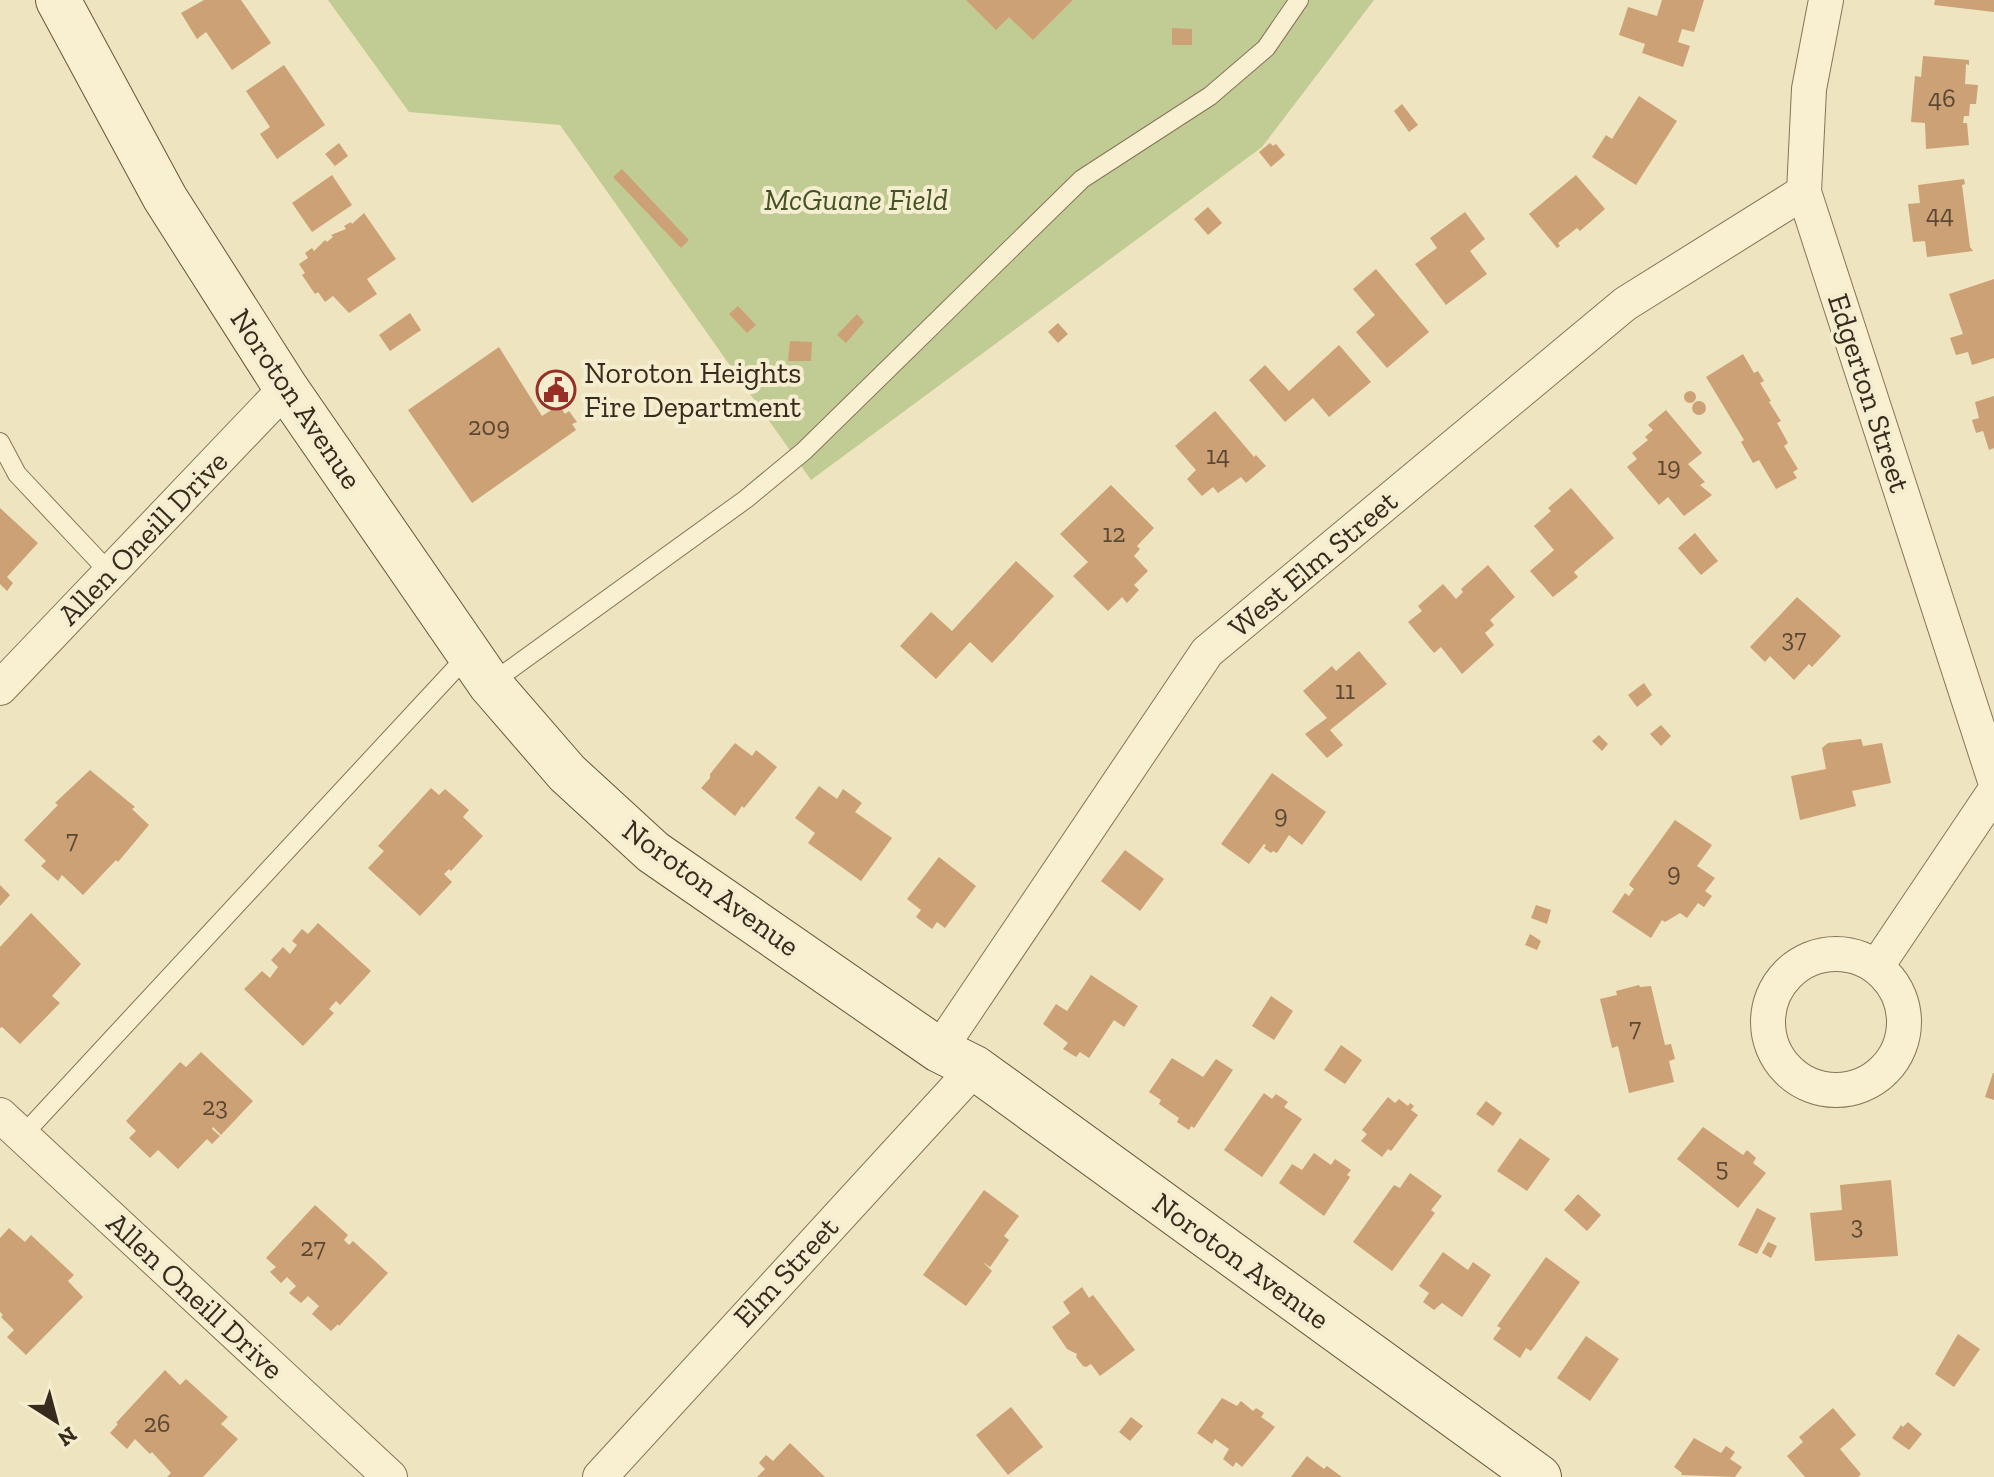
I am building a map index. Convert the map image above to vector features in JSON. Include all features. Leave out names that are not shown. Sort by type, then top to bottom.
[{"type":"main road","name":"Noroton Avenue","points":[[58,0],[165,198],[286,388],[479,669],[567,773],[653,852],[957,1059],[1539,1477]]},
{"type":"street","name":"Edgerton Street","points":[[1826,0],[1809,89],[1804,192],[1994,778]]},
{"type":"street","name":"West Elm Street","points":[[957,1059],[1207,652],[1625,304],[1804,192]]},
{"type":"street","name":"Allen Oneill Drive","points":[[0,688],[286,388]]},
{"type":"street","points":[[1877,966],[1994,792]]},
{"type":"street","points":[[1826,954],[1853,955],[1877,966],[1895,986],[1905,1011],[1903,1038],[1892,1062],[1872,1081],[1847,1090],[1820,1089],[1796,1077],[1777,1057],[1768,1033],[1769,1006],[1781,981],[1801,963],[1826,954]]},
{"type":"street","name":"Elm Street","points":[[600,1477],[957,1059]]},
{"type":"street","name":"Allen Oneill Drive","points":[[11,1125],[390,1477]]},
{"type":"lane","points":[[11,1125],[479,669],[746,499],[804,451],[1082,179],[1210,96],[1266,48],[1299,0]]},
{"type":"lane","points":[[0,442],[17,474],[110,573]]},
{"type":"green space","name":"McGuane Field","points":[[328,0],[1374,0],[1262,147],[811,480],[560,125],[409,112]]},
{"type":"building","points":[[204,0],[241,0],[271,43],[232,70],[206,32],[197,39],[181,13]]},
{"type":"building","points":[[966,0],[1073,0],[1033,40],[1009,17],[996,30]]},
{"type":"building","points":[[1662,0],[1704,0],[1694,32],[1682,29],[1678,42],[1690,46],[1683,67],[1642,53],[1645,44],[1619,35],[1628,7],[1657,16]]},
{"type":"building","points":[[1935,0],[1994,0],[1994,12],[1934,5]]},
{"type":"building","points":[[1172,28],[1192,29],[1192,45],[1172,45]]},
{"type":"building","points":[[1923,56],[1969,60],[1965,84],[1978,85],[1976,104],[1970,104],[1969,116],[1964,116],[1969,145],[1926,149],[1925,123],[1911,122],[1915,76],[1921,77]]},
{"type":"building","points":[[284,65],[325,125],[277,159],[260,134],[270,127],[246,91]]},
{"type":"building","points":[[1639,96],[1677,121],[1636,185],[1592,157],[1606,135],[1612,139]]},
{"type":"building","points":[[1402,104],[1418,125],[1409,132],[1394,111]]},
{"type":"building","points":[[339,143],[348,156],[335,166],[325,154]]},
{"type":"building","points":[[1270,143],[1273,146],[1276,144],[1285,155],[1271,167],[1259,152]]},
{"type":"building","points":[[622,169],[689,240],[681,248],[613,177]]},
{"type":"building","points":[[332,175],[352,205],[312,232],[292,203]]},
{"type":"building","points":[[1576,175],[1605,209],[1580,231],[1577,228],[1558,243],[1560,246],[1557,248],[1529,214]]},
{"type":"building","points":[[1964,179],[1965,184],[1962,185],[1973,251],[1927,257],[1925,241],[1913,242],[1908,204],[1920,203],[1918,185]]},
{"type":"building","points":[[1208,207],[1222,223],[1208,235],[1194,219]]},
{"type":"building","points":[[1465,212],[1485,239],[1470,251],[1487,274],[1446,305],[1415,264],[1437,248],[1430,238]]},
{"type":"building","points":[[364,213],[396,259],[367,279],[377,294],[349,313],[333,296],[325,302],[318,292],[315,294],[302,275],[305,273],[299,264],[308,258],[305,253],[312,248],[314,251],[333,237],[331,235],[346,229],[344,226],[352,224]]},
{"type":"building","points":[[1376,269],[1429,332],[1387,368],[1356,332],[1375,315],[1353,289]]},
{"type":"building","points":[[1994,279],[1994,358],[1972,365],[1968,352],[1956,355],[1950,338],[1963,334],[1949,294]]},
{"type":"building","points":[[738,306],[756,325],[747,333],[729,314]]},
{"type":"building","points":[[410,313],[421,330],[390,351],[379,335]]},
{"type":"building","points":[[857,314],[864,322],[846,343],[837,335]]},
{"type":"building","points":[[1058,323],[1068,334],[1058,343],[1048,332]]},
{"type":"building","points":[[790,341],[812,342],[811,361],[788,361]]},
{"type":"building","points":[[1339,345],[1371,382],[1329,417],[1313,398],[1285,422],[1249,380],[1265,365],[1289,391]]},
{"type":"building","points":[[499,347],[542,416],[559,405],[565,414],[569,411],[577,422],[572,424],[576,430],[472,503],[408,410]]},
{"type":"building","points":[[1743,354],[1754,373],[1758,371],[1764,381],[1760,383],[1781,421],[1777,423],[1788,443],[1784,446],[1798,469],[1793,472],[1797,478],[1776,489],[1759,460],[1753,463],[1741,442],[1744,440],[1706,377]]},
{"type":"building","points":[[1690,391],[1696,397],[1690,403],[1684,397]]},
{"type":"building","points":[[1994,396],[1994,448],[1989,450],[1983,431],[1976,433],[1972,420],[1979,418],[1975,402]]},
{"type":"building","points":[[1699,401],[1706,408],[1699,415],[1692,408]]},
{"type":"building","points":[[1666,410],[1702,453],[1688,464],[1705,482],[1700,485],[1712,495],[1684,516],[1668,497],[1659,505],[1627,467],[1637,459],[1632,453],[1648,440],[1645,437],[1653,430],[1648,425]]},
{"type":"building","points":[[1215,411],[1254,457],[1256,455],[1266,466],[1246,483],[1241,477],[1218,493],[1213,487],[1202,496],[1187,479],[1196,470],[1175,446]]},
{"type":"building","points":[[1111,485],[1154,528],[1137,546],[1140,549],[1134,556],[1148,571],[1134,585],[1139,590],[1127,603],[1122,597],[1108,611],[1073,576],[1088,562],[1060,534]]},
{"type":"building","points":[[1571,488],[1614,538],[1574,572],[1578,577],[1553,597],[1530,571],[1554,550],[1534,526],[1551,511],[1548,508]]},
{"type":"building","points":[[0,508],[38,543],[7,577],[13,583],[7,591],[0,584]]},
{"type":"building","points":[[1695,533],[1718,561],[1701,575],[1678,548]]},
{"type":"building","points":[[1016,561],[1054,596],[992,663],[970,642],[936,679],[900,646],[931,612],[952,631]]},
{"type":"building","points":[[1488,565],[1515,597],[1490,620],[1494,625],[1485,633],[1494,645],[1462,674],[1441,647],[1434,653],[1408,622],[1422,611],[1418,606],[1443,584],[1456,599],[1463,592],[1461,589]]},
{"type":"building","points":[[1797,597],[1841,636],[1812,667],[1809,664],[1794,680],[1770,656],[1765,662],[1750,647]]},
{"type":"building","points":[[1359,651],[1387,684],[1330,730],[1343,745],[1327,758],[1305,734],[1327,718],[1303,691],[1332,666],[1336,671]]},
{"type":"building","points":[[1644,683],[1652,695],[1637,707],[1628,695]]},
{"type":"building","points":[[1661,725],[1671,736],[1661,746],[1650,734]]},
{"type":"building","points":[[1599,735],[1608,744],[1602,751],[1592,741]]},
{"type":"building","points":[[1861,739],[1863,746],[1882,743],[1891,783],[1852,791],[1856,806],[1800,820],[1791,776],[1826,769],[1822,748],[1828,743]]},
{"type":"building","points":[[735,743],[752,756],[756,750],[777,767],[735,816],[701,788]]},
{"type":"building","points":[[90,770],[135,807],[132,809],[149,825],[118,862],[116,860],[83,895],[62,875],[58,881],[41,866],[46,861],[24,840],[58,805],[55,803]]},
{"type":"building","points":[[1272,773],[1326,812],[1302,845],[1289,835],[1277,853],[1271,853],[1264,848],[1264,844],[1249,864],[1221,844]]},
{"type":"building","points":[[819,786],[837,799],[843,789],[862,803],[855,812],[892,838],[861,881],[808,843],[815,833],[795,818]]},
{"type":"building","points":[[431,788],[439,795],[445,789],[469,810],[463,817],[483,836],[451,871],[449,869],[444,874],[452,882],[420,916],[368,868],[384,851],[378,846]]},
{"type":"building","points":[[1675,820],[1712,845],[1697,866],[1715,878],[1705,891],[1712,896],[1704,907],[1698,903],[1687,918],[1680,913],[1665,922],[1662,920],[1651,938],[1612,912],[1625,893],[1629,896],[1634,889],[1629,885],[1631,881]]},
{"type":"building","points":[[1125,850],[1164,879],[1140,911],[1101,881]]},
{"type":"building","points":[[939,857],[976,886],[945,928],[937,922],[932,929],[916,917],[921,910],[907,899]]},
{"type":"building","points":[[0,885],[10,895],[0,906]]},
{"type":"building","points":[[1536,905],[1551,910],[1547,924],[1531,918]]},
{"type":"building","points":[[31,913],[81,964],[52,996],[60,1003],[20,1044],[0,1028],[0,947]]},
{"type":"building","points":[[318,923],[371,971],[340,1005],[336,1001],[329,1009],[334,1013],[303,1046],[244,989],[262,971],[270,978],[278,967],[271,960],[283,947],[290,954],[297,945],[292,941],[302,929],[308,934]]},
{"type":"building","points":[[1530,934],[1541,941],[1537,950],[1525,945]]},
{"type":"building","points":[[1091,975],[1138,1006],[1124,1027],[1114,1020],[1089,1058],[1080,1052],[1076,1057],[1063,1049],[1068,1043],[1043,1024],[1056,1004],[1067,1011]]},
{"type":"building","points":[[1639,985],[1651,986],[1665,1045],[1671,1044],[1675,1059],[1669,1061],[1674,1082],[1629,1093],[1618,1046],[1612,1048],[1600,999]]},
{"type":"building","points":[[1271,996],[1293,1011],[1274,1040],[1252,1026]]},
{"type":"building","points":[[1341,1045],[1362,1060],[1345,1084],[1324,1070]]},
{"type":"building","points":[[201,1052],[253,1101],[221,1135],[213,1127],[220,1136],[212,1144],[207,1139],[178,1169],[158,1150],[150,1158],[129,1138],[136,1131],[126,1121],[180,1062],[186,1067]]},
{"type":"building","points":[[1172,1058],[1203,1077],[1216,1059],[1233,1070],[1194,1128],[1191,1126],[1189,1130],[1177,1122],[1179,1118],[1159,1104],[1161,1100],[1149,1092]]},
{"type":"building","points":[[1994,1073],[1994,1100],[1985,1097]]},
{"type":"building","points":[[1264,1093],[1272,1099],[1276,1094],[1288,1102],[1284,1107],[1302,1119],[1262,1177],[1224,1150]]},
{"type":"building","points":[[1388,1097],[1395,1103],[1399,1099],[1408,1106],[1410,1103],[1414,1106],[1411,1110],[1418,1115],[1391,1151],[1388,1149],[1382,1157],[1361,1141],[1367,1134],[1362,1130]]},
{"type":"building","points":[[1486,1101],[1502,1113],[1493,1126],[1476,1114]]},
{"type":"building","points":[[1703,1127],[1743,1155],[1747,1150],[1756,1158],[1753,1163],[1766,1173],[1738,1208],[1677,1159]]},
{"type":"building","points":[[1520,1138],[1550,1159],[1527,1191],[1497,1171]]},
{"type":"building","points":[[1314,1153],[1331,1165],[1335,1159],[1351,1170],[1347,1175],[1350,1177],[1324,1216],[1279,1183],[1292,1164],[1302,1170]]},
{"type":"building","points":[[1410,1173],[1442,1196],[1431,1210],[1435,1213],[1392,1271],[1353,1242],[1394,1185],[1400,1188]]},
{"type":"building","points":[[1891,1180],[1898,1256],[1815,1261],[1810,1213],[1842,1210],[1840,1185]]},
{"type":"building","points":[[984,1190],[1019,1216],[1004,1236],[1009,1240],[990,1267],[983,1262],[992,1271],[966,1306],[923,1275]]},
{"type":"building","points":[[1578,1194],[1601,1215],[1587,1231],[1564,1210]]},
{"type":"building","points":[[315,1205],[348,1235],[344,1240],[349,1245],[353,1241],[388,1273],[331,1331],[312,1314],[319,1306],[308,1296],[301,1303],[289,1293],[296,1286],[287,1277],[281,1283],[270,1272],[276,1267],[266,1258]]},
{"type":"building","points":[[1757,1208],[1776,1218],[1757,1254],[1738,1245]]},
{"type":"building","points":[[9,1228],[25,1242],[31,1235],[74,1275],[68,1281],[83,1297],[26,1355],[7,1337],[14,1330],[0,1312],[0,1238]]},
{"type":"building","points":[[1768,1242],[1777,1246],[1771,1258],[1762,1253]]},
{"type":"building","points":[[1443,1252],[1468,1270],[1473,1262],[1491,1275],[1462,1317],[1442,1303],[1434,1310],[1423,1302],[1429,1293],[1419,1286]]},
{"type":"building","points":[[1546,1257],[1580,1282],[1531,1351],[1526,1348],[1520,1358],[1493,1339],[1501,1328],[1497,1326]]},
{"type":"building","points":[[1082,1287],[1089,1298],[1093,1295],[1135,1350],[1100,1376],[1091,1364],[1083,1366],[1077,1354],[1067,1349],[1052,1327],[1070,1313],[1063,1302]]},
{"type":"building","points":[[1958,1334],[1980,1349],[1954,1387],[1935,1374]]},
{"type":"building","points":[[1586,1336],[1619,1359],[1590,1401],[1557,1378]]},
{"type":"building","points":[[165,1370],[180,1385],[186,1379],[228,1417],[221,1424],[238,1439],[203,1477],[167,1477],[171,1473],[152,1452],[150,1454],[135,1439],[127,1449],[110,1433]]},
{"type":"building","points":[[1222,1398],[1237,1406],[1241,1401],[1253,1411],[1256,1408],[1264,1413],[1261,1417],[1275,1427],[1242,1467],[1236,1462],[1233,1467],[1223,1459],[1229,1449],[1215,1439],[1212,1444],[1197,1433]]},
{"type":"building","points":[[1011,1407],[1043,1447],[1008,1475],[976,1435]]},
{"type":"building","points":[[1833,1408],[1856,1435],[1840,1449],[1861,1474],[1858,1477],[1805,1477],[1787,1456],[1803,1442],[1799,1437]]},
{"type":"building","points":[[1131,1417],[1143,1426],[1130,1441],[1119,1432]]},
{"type":"building","points":[[1908,1422],[1922,1434],[1909,1450],[1892,1438],[1901,1425],[1903,1427]]},
{"type":"building","points":[[1694,1438],[1721,1453],[1726,1446],[1735,1452],[1730,1459],[1742,1467],[1735,1477],[1681,1475],[1674,1467]]},
{"type":"building","points":[[790,1443],[825,1477],[757,1477],[765,1469],[759,1463],[766,1455],[773,1461]]},
{"type":"building","points":[[1307,1456],[1324,1469],[1327,1466],[1342,1477],[1291,1477]]},
{"type":"place","name":"Noroton Heights Fire Department","points":[[556,390]]}]
